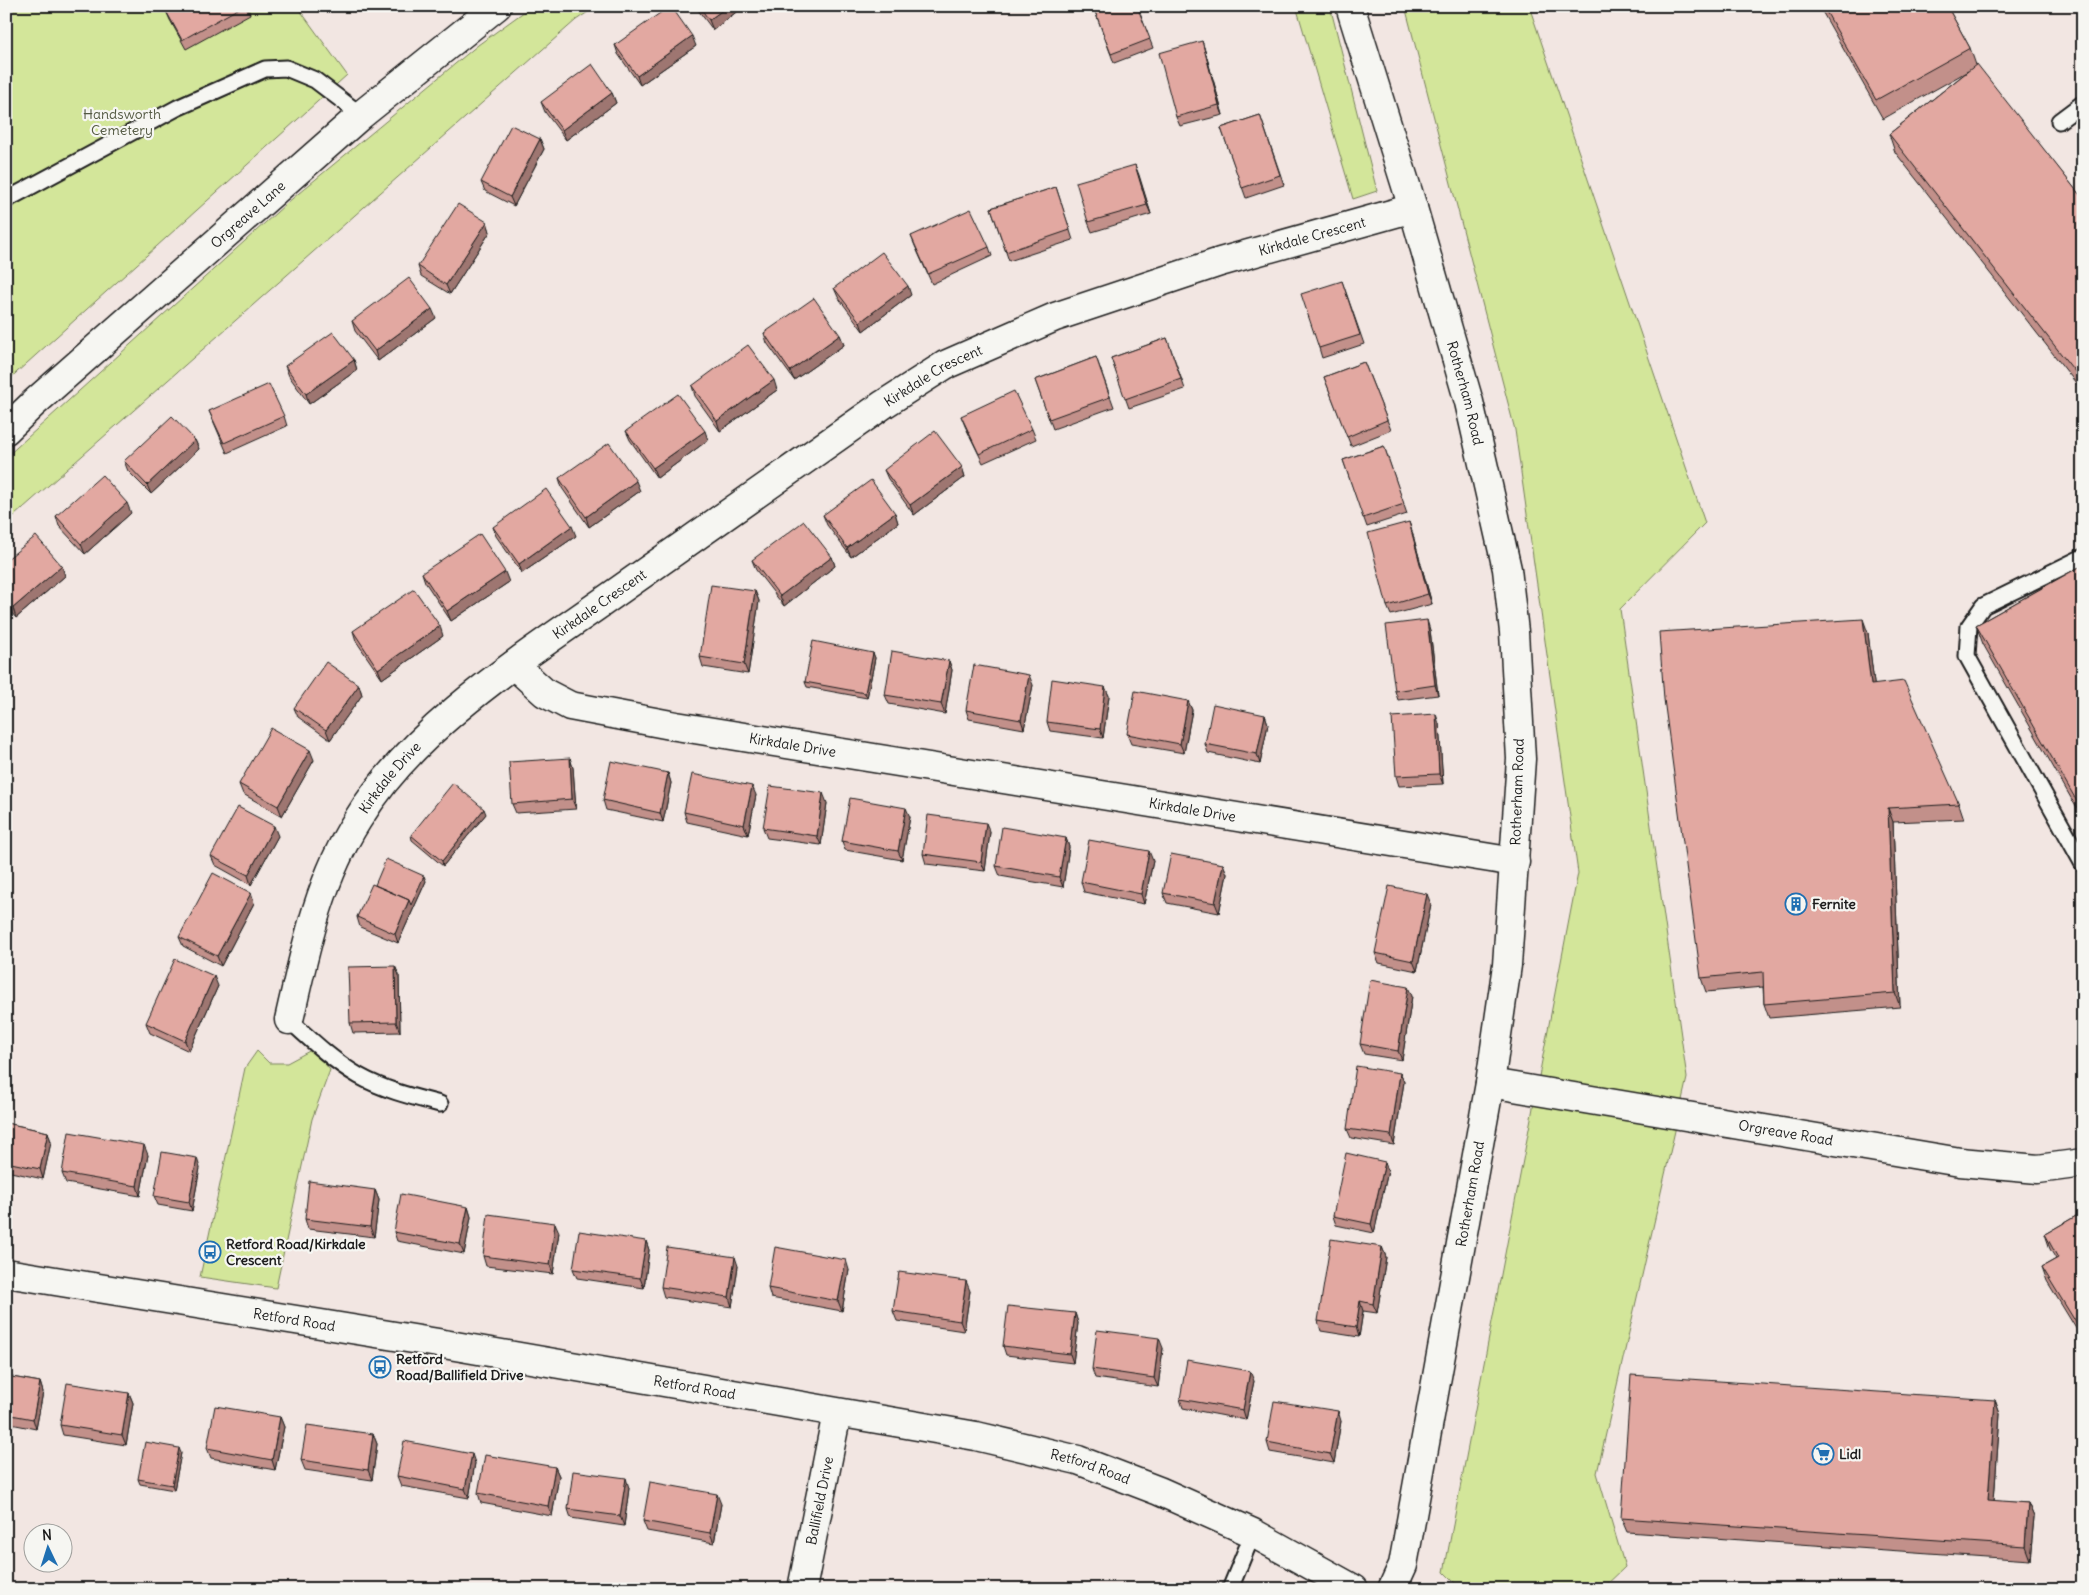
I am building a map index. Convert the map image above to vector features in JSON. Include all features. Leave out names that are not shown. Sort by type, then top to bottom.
[{"type":"main road","name":"Orgreave Lane","points":[[6,430],[34,403],[361,115],[496,6]]},
{"type":"main road","name":"Rotherham Road","points":[[1350,6],[1413,208],[1469,402],[1507,569],[1514,632],[1521,759],[1507,965],[1490,1083],[1403,1565],[1392,1589]]},
{"type":"main road","name":"Kirkdale Crescent","points":[[514,665],[884,404],[945,365],[1055,317],[1220,262],[1413,208]]},
{"type":"main road","name":"Kirkdale Drive","points":[[289,1020],[315,912],[333,866],[358,818],[385,781],[421,740],[514,665],[545,693],[570,706],[686,728],[1515,862]]},
{"type":"main road","name":"Orgreave Road","points":[[1490,1083],[1960,1162],[2038,1169],[2083,1163]]},
{"type":"main road","name":"Retford Road","points":[[6,1273],[438,1343],[976,1436],[1078,1460],[1159,1491],[1253,1532],[1354,1589]]},
{"type":"main road","name":"Ballifield Drive","points":[[802,1589],[837,1413]]},
{"type":"lane","points":[[6,200],[177,108],[265,69],[286,68],[315,80],[361,115]]},
{"type":"lane","points":[[2059,121],[2083,103]]},
{"type":"lane","points":[[2083,557],[1983,606],[1969,626],[1968,656],[2083,864]]},
{"type":"lane","points":[[289,1020],[324,1051],[359,1076],[398,1093],[440,1104]]},
{"type":"lane","points":[[1230,1589],[1253,1532]]},
{"type":"green space","name":"Handsworth Cemetery","points":[[6,6],[297,6],[347,75],[6,382]]},
{"type":"green space","points":[[532,6],[597,6],[576,20],[6,523],[6,457],[287,203],[478,45]]},
{"type":"green space","points":[[1296,6],[1330,6],[1377,191],[1353,199]]},
{"type":"green space","points":[[1405,6],[1529,6],[1705,523],[1620,609],[1687,1078],[1597,1473],[1625,1567],[1602,1589],[1461,1589],[1444,1572],[1578,873],[1515,430]]},
{"type":"green space","points":[[313,1049],[330,1070],[312,1119],[276,1288],[200,1277],[245,1068],[257,1051],[269,1063],[287,1063]]},
{"type":"building","points":[[174,6],[243,6],[182,40],[166,11]]},
{"type":"building","points":[[670,6],[692,36],[637,76],[615,45]]},
{"type":"building","points":[[699,6],[728,6],[709,20]]},
{"type":"building","points":[[1093,6],[1137,6],[1150,39],[1111,54]]},
{"type":"building","points":[[1823,6],[1947,6],[1970,48],[1876,100]]},
{"type":"building","points":[[1202,41],[1219,105],[1176,117],[1159,53]]},
{"type":"building","points":[[592,64],[612,93],[562,130],[541,102]]},
{"type":"building","points":[[1977,64],[2083,199],[2083,382],[1889,134]]},
{"type":"building","points":[[1260,115],[1280,175],[1242,188],[1221,128]]},
{"type":"building","points":[[511,125],[540,139],[510,197],[481,182]]},
{"type":"building","points":[[1135,165],[1147,205],[1088,222],[1076,182]]},
{"type":"building","points":[[1056,187],[1070,230],[1006,252],[991,208]]},
{"type":"building","points":[[458,204],[487,222],[446,285],[418,266]]},
{"type":"building","points":[[971,209],[989,247],[928,274],[911,236]]},
{"type":"building","points":[[882,252],[908,286],[860,322],[834,288]]},
{"type":"building","points":[[409,278],[432,309],[375,351],[352,321]]},
{"type":"building","points":[[1342,281],[1360,335],[1319,348],[1301,294]]},
{"type":"building","points":[[814,298],[840,335],[790,371],[764,333]]},
{"type":"building","points":[[333,332],[354,360],[306,394],[285,366]]},
{"type":"building","points":[[1167,338],[1181,379],[1125,399],[1111,358]]},
{"type":"building","points":[[748,345],[774,380],[717,421],[692,386]]},
{"type":"building","points":[[1096,357],[1110,397],[1049,419],[1035,380]]},
{"type":"building","points":[[1364,362],[1387,420],[1347,437],[1324,377]]},
{"type":"building","points":[[269,384],[284,416],[224,443],[209,411]]},
{"type":"building","points":[[1014,391],[1032,429],[979,454],[961,416]]},
{"type":"building","points":[[678,394],[705,431],[653,468],[626,431]]},
{"type":"building","points":[[172,416],[195,440],[147,485],[124,461]]},
{"type":"building","points":[[935,431],[962,467],[910,505],[884,470]]},
{"type":"building","points":[[609,443],[636,481],[586,517],[559,478]]},
{"type":"building","points":[[1384,446],[1404,504],[1363,518],[1343,460]]},
{"type":"building","points":[[102,475],[127,503],[81,544],[56,516]]},
{"type":"building","points":[[871,480],[895,513],[847,548],[823,515]]},
{"type":"building","points":[[546,489],[572,526],[519,564],[493,527]]},
{"type":"building","points":[[804,521],[832,557],[780,596],[752,560]]},
{"type":"building","points":[[1409,522],[1428,594],[1387,606],[1368,533]]},
{"type":"building","points":[[480,534],[505,572],[447,611],[422,573]]},
{"type":"building","points":[[36,536],[62,566],[13,608],[6,600],[6,560]]},
{"type":"building","points":[[2083,565],[2083,812],[1976,625]]},
{"type":"building","points":[[711,585],[755,591],[744,664],[700,657]]},
{"type":"building","points":[[414,589],[440,626],[378,669],[353,631]]},
{"type":"building","name":"Fernite","points":[[1863,619],[1871,685],[1904,681],[1959,804],[1888,808],[1895,993],[1764,1004],[1763,972],[1701,978],[1664,699],[1659,632]]},
{"type":"building","points":[[1427,620],[1435,685],[1395,691],[1386,625]]},
{"type":"building","points":[[813,641],[873,653],[865,693],[805,682]]},
{"type":"building","points":[[892,651],[949,661],[941,704],[885,695]]},
{"type":"building","points":[[326,662],[359,685],[326,730],[294,708]]},
{"type":"building","points":[[974,665],[1029,675],[1021,720],[966,710]]},
{"type":"building","points":[[1052,679],[1105,687],[1100,729],[1047,722]]},
{"type":"building","points":[[1135,691],[1188,701],[1180,744],[1127,734]]},
{"type":"building","points":[[1213,704],[1265,715],[1257,754],[1205,744]]},
{"type":"building","points":[[1436,714],[1439,774],[1396,776],[1392,717]]},
{"type":"building","points":[[271,728],[310,750],[278,806],[239,784]]},
{"type":"building","points":[[570,758],[572,799],[512,804],[509,762]]},
{"type":"building","points":[[611,761],[668,773],[660,813],[603,800]]},
{"type":"building","points":[[692,774],[752,786],[744,825],[684,812]]},
{"type":"building","points":[[453,783],[484,809],[442,861],[411,835]]},
{"type":"building","points":[[770,786],[823,793],[817,836],[763,828]]},
{"type":"building","points":[[850,798],[906,808],[898,851],[842,841]]},
{"type":"building","points":[[238,807],[274,826],[248,875],[211,856]]},
{"type":"building","points":[[928,815],[986,823],[981,862],[923,854]]},
{"type":"building","points":[[1002,827],[1066,838],[1059,877],[996,866]]},
{"type":"building","points":[[1089,840],[1149,851],[1141,894],[1081,882]]},
{"type":"building","points":[[1171,854],[1223,864],[1215,903],[1163,893]]},
{"type":"building","points":[[386,859],[424,876],[411,905],[409,900],[375,885]]},
{"type":"building","points":[[213,873],[251,893],[217,956],[179,937]]},
{"type":"building","points":[[372,884],[409,900],[395,934],[357,917]]},
{"type":"building","points":[[1389,886],[1427,894],[1413,961],[1375,953]]},
{"type":"building","points":[[175,959],[214,976],[185,1041],[146,1023]]},
{"type":"building","points":[[395,966],[396,1022],[350,1023],[348,967]]},
{"type":"building","points":[[1370,980],[1408,987],[1398,1051],[1360,1044]]},
{"type":"building","points":[[1356,1066],[1400,1073],[1391,1135],[1347,1129]]},
{"type":"building","points":[[6,1123],[48,1132],[40,1169],[6,1162]]},
{"type":"building","points":[[69,1132],[144,1145],[137,1186],[62,1173]]},
{"type":"building","points":[[162,1152],[197,1158],[189,1202],[154,1196]]},
{"type":"building","points":[[1346,1153],[1385,1162],[1371,1224],[1333,1216]]},
{"type":"building","points":[[309,1181],[375,1190],[370,1227],[305,1219]]},
{"type":"building","points":[[401,1194],[468,1207],[460,1244],[394,1232]]},
{"type":"building","points":[[2083,1212],[2083,1334],[2042,1267],[2058,1258],[2045,1234]]},
{"type":"building","points":[[488,1214],[555,1223],[550,1265],[483,1256]]},
{"type":"building","points":[[579,1231],[646,1241],[640,1278],[573,1269]]},
{"type":"building","points":[[1331,1239],[1382,1247],[1373,1304],[1360,1301],[1356,1327],[1318,1321]]},
{"type":"building","points":[[667,1247],[735,1257],[729,1297],[661,1287]]},
{"type":"building","points":[[775,1247],[846,1260],[838,1301],[768,1288]]},
{"type":"building","points":[[899,1272],[966,1281],[960,1321],[893,1311]]},
{"type":"building","points":[[1008,1306],[1075,1313],[1070,1354],[1003,1346]]},
{"type":"building","points":[[1097,1330],[1159,1338],[1154,1378],[1092,1369]]},
{"type":"building","points":[[1187,1360],[1250,1371],[1243,1410],[1180,1399]]},
{"type":"building","points":[[1631,1375],[1995,1400],[1988,1500],[2028,1503],[2025,1546],[1621,1518]]},
{"type":"building","points":[[6,1376],[40,1382],[33,1419],[6,1414]]},
{"type":"building","points":[[67,1383],[129,1393],[122,1435],[60,1425]]},
{"type":"building","points":[[1274,1401],[1338,1411],[1330,1454],[1267,1442]]},
{"type":"building","points":[[215,1406],[280,1417],[272,1460],[207,1448]]},
{"type":"building","points":[[307,1425],[373,1434],[368,1470],[301,1460]]},
{"type":"building","points":[[404,1441],[472,1454],[465,1489],[397,1476]]},
{"type":"building","points":[[145,1442],[179,1448],[172,1485],[138,1479]]},
{"type":"building","points":[[485,1455],[555,1467],[548,1506],[478,1493]]},
{"type":"building","points":[[573,1471],[626,1478],[620,1516],[568,1509]]},
{"type":"building","points":[[650,1482],[717,1494],[710,1533],[643,1521]]},
{"type":"place","name":"Fernite","points":[[1796,904]]},
{"type":"place","name":"Retford Road/Kirkdale Crescent","points":[[210,1252]]},
{"type":"place","name":"Retford Road/Ballifield Drive","points":[[380,1367]]},
{"type":"place","name":"Lidl","points":[[1823,1454]]}]
